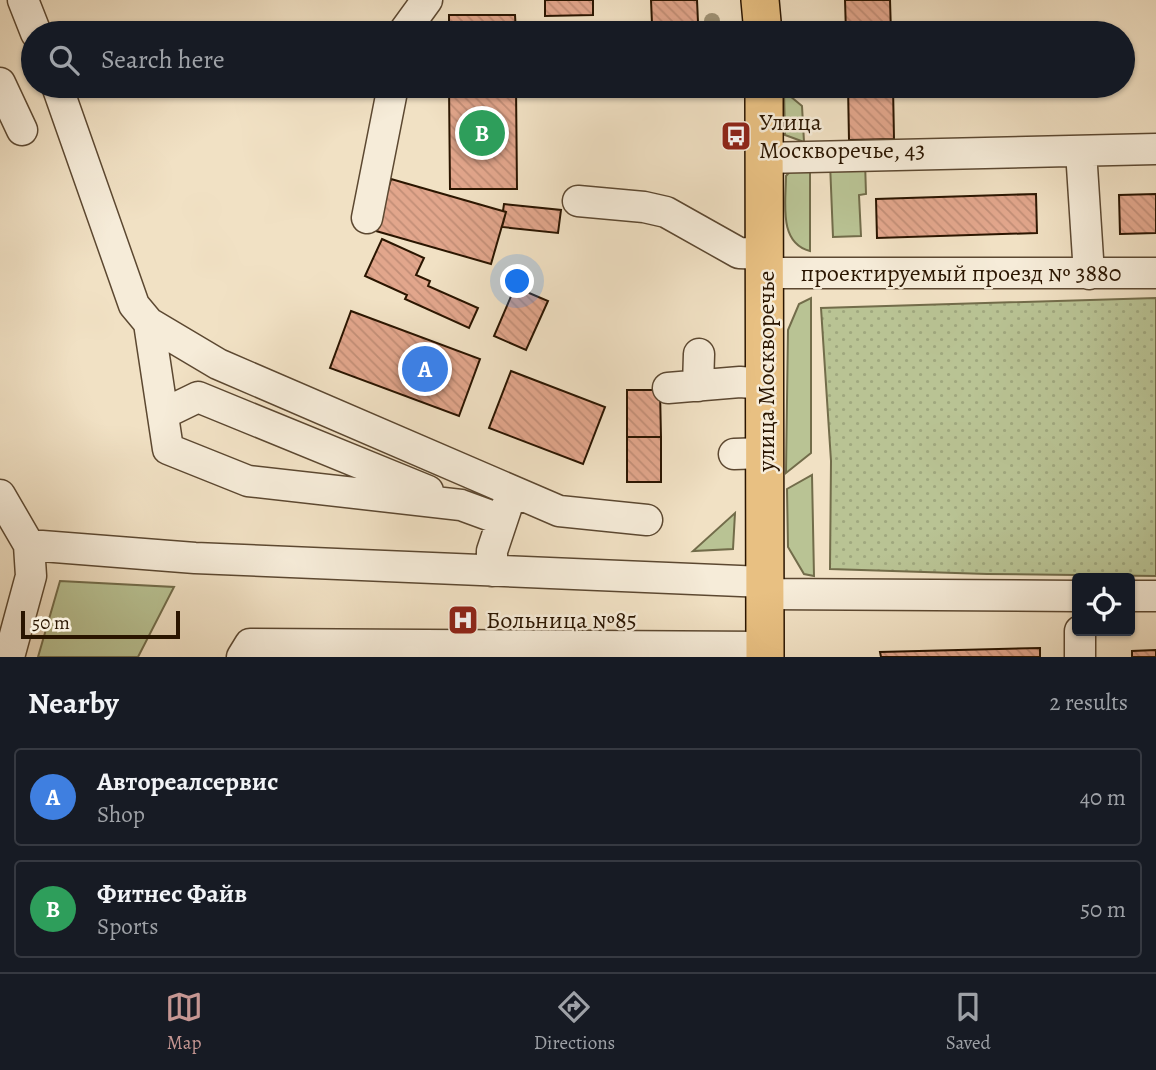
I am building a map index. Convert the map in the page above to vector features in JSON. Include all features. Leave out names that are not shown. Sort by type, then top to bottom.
[{"type":"main road","points":[[760,0],[762,21]]},
{"type":"main road","name":"улица Москворечье","points":[[764,98],[766,384],[750,453],[766,588],[765,652]]},
{"type":"street","points":[[23,0],[31,21]]},
{"type":"street","points":[[412,21],[427,0]]},
{"type":"street","points":[[0,83],[22,130]]},
{"type":"street","points":[[61,98],[134,305],[149,323],[218,364],[559,511],[647,520]]},
{"type":"street","points":[[367,218],[391,98]]},
{"type":"street","points":[[764,158],[1156,149]]},
{"type":"street","points":[[1081,151],[1089,274]]},
{"type":"street","name":"проектируемый проезд № 3880","points":[[578,201],[644,206],[666,212],[739,253],[765,264],[1089,274],[1156,273]]},
{"type":"street","points":[[149,323],[168,449],[248,481],[461,505]]},
{"type":"street","points":[[698,386],[699,354]]},
{"type":"street","points":[[668,388],[740,382],[766,384]]},
{"type":"street","points":[[163,414],[198,397],[502,520]]},
{"type":"street","points":[[492,571],[492,551],[512,491]]},
{"type":"street","points":[[0,495],[29,545],[31,576],[9,657]]},
{"type":"street","points":[[29,545],[195,558],[492,571],[766,588],[1072,596]]},
{"type":"street","points":[[1135,596],[1156,596]]},
{"type":"street","points":[[1080,636],[1080,657]]},
{"type":"street","points":[[242,657],[250,644],[765,652]]},
{"type":"green space","points":[[784,98],[792,98],[802,106],[804,142],[785,135]]},
{"type":"green space","points":[[865,161],[866,194],[859,195],[861,236],[833,237],[830,163]]},
{"type":"green space","points":[[810,165],[810,251],[793,240],[788,231],[785,209],[786,176],[794,167]]},
{"type":"green space","points":[[811,298],[811,453],[786,473],[788,330],[799,304]]},
{"type":"green space","points":[[1156,298],[1156,576],[1135,576],[1135,573],[987,574],[830,569],[831,461],[821,308]]},
{"type":"green space","points":[[812,475],[814,576],[804,574],[788,547],[787,489]]},
{"type":"green space","points":[[735,513],[733,549],[693,551]]},
{"type":"green space","points":[[60,581],[174,587],[138,657],[38,657]]},
{"type":"building","points":[[545,0],[593,0],[593,15],[545,16]]},
{"type":"building","points":[[651,0],[697,0],[698,21],[652,21]]},
{"type":"building","points":[[845,0],[890,0],[891,21],[846,21]]},
{"type":"building","points":[[449,15],[515,15],[515,21],[449,21]]},
{"type":"building","points":[[449,98],[516,98],[517,189],[450,189]]},
{"type":"building","points":[[848,98],[893,98],[894,139],[849,140]]},
{"type":"building","points":[[391,179],[506,212],[491,264],[376,231]]},
{"type":"building","points":[[1036,194],[1037,233],[877,238],[876,199]]},
{"type":"building","points":[[1156,194],[1156,233],[1120,234],[1119,195]]},
{"type":"building","points":[[504,204],[561,210],[558,233],[502,227],[506,212],[503,211]]},
{"type":"building","points":[[382,239],[424,258],[416,275],[430,281],[428,286],[478,308],[469,328],[405,299],[407,295],[365,276]]},
{"type":"building","points":[[515,287],[548,301],[526,350],[494,336]]},
{"type":"building","points":[[351,311],[480,359],[459,416],[330,368]]},
{"type":"building","points":[[511,371],[605,407],[583,464],[489,428]]},
{"type":"building","points":[[627,390],[660,390],[661,437],[627,437]]},
{"type":"building","points":[[627,437],[661,437],[661,482],[627,482]]},
{"type":"building","points":[[1040,648],[1040,657],[881,657],[880,652]]},
{"type":"building","points":[[1156,650],[1156,657],[1132,657],[1132,651]]},
{"type":"place","name":"Фитнес Файв","points":[[482,133]]},
{"type":"place","name":"Улица Москворечье, 43","points":[[736,136]]},
{"type":"place","name":"Автореалсервис","points":[[425,369]]},
{"type":"place","name":"Больница №85","points":[[463,620]]}]
